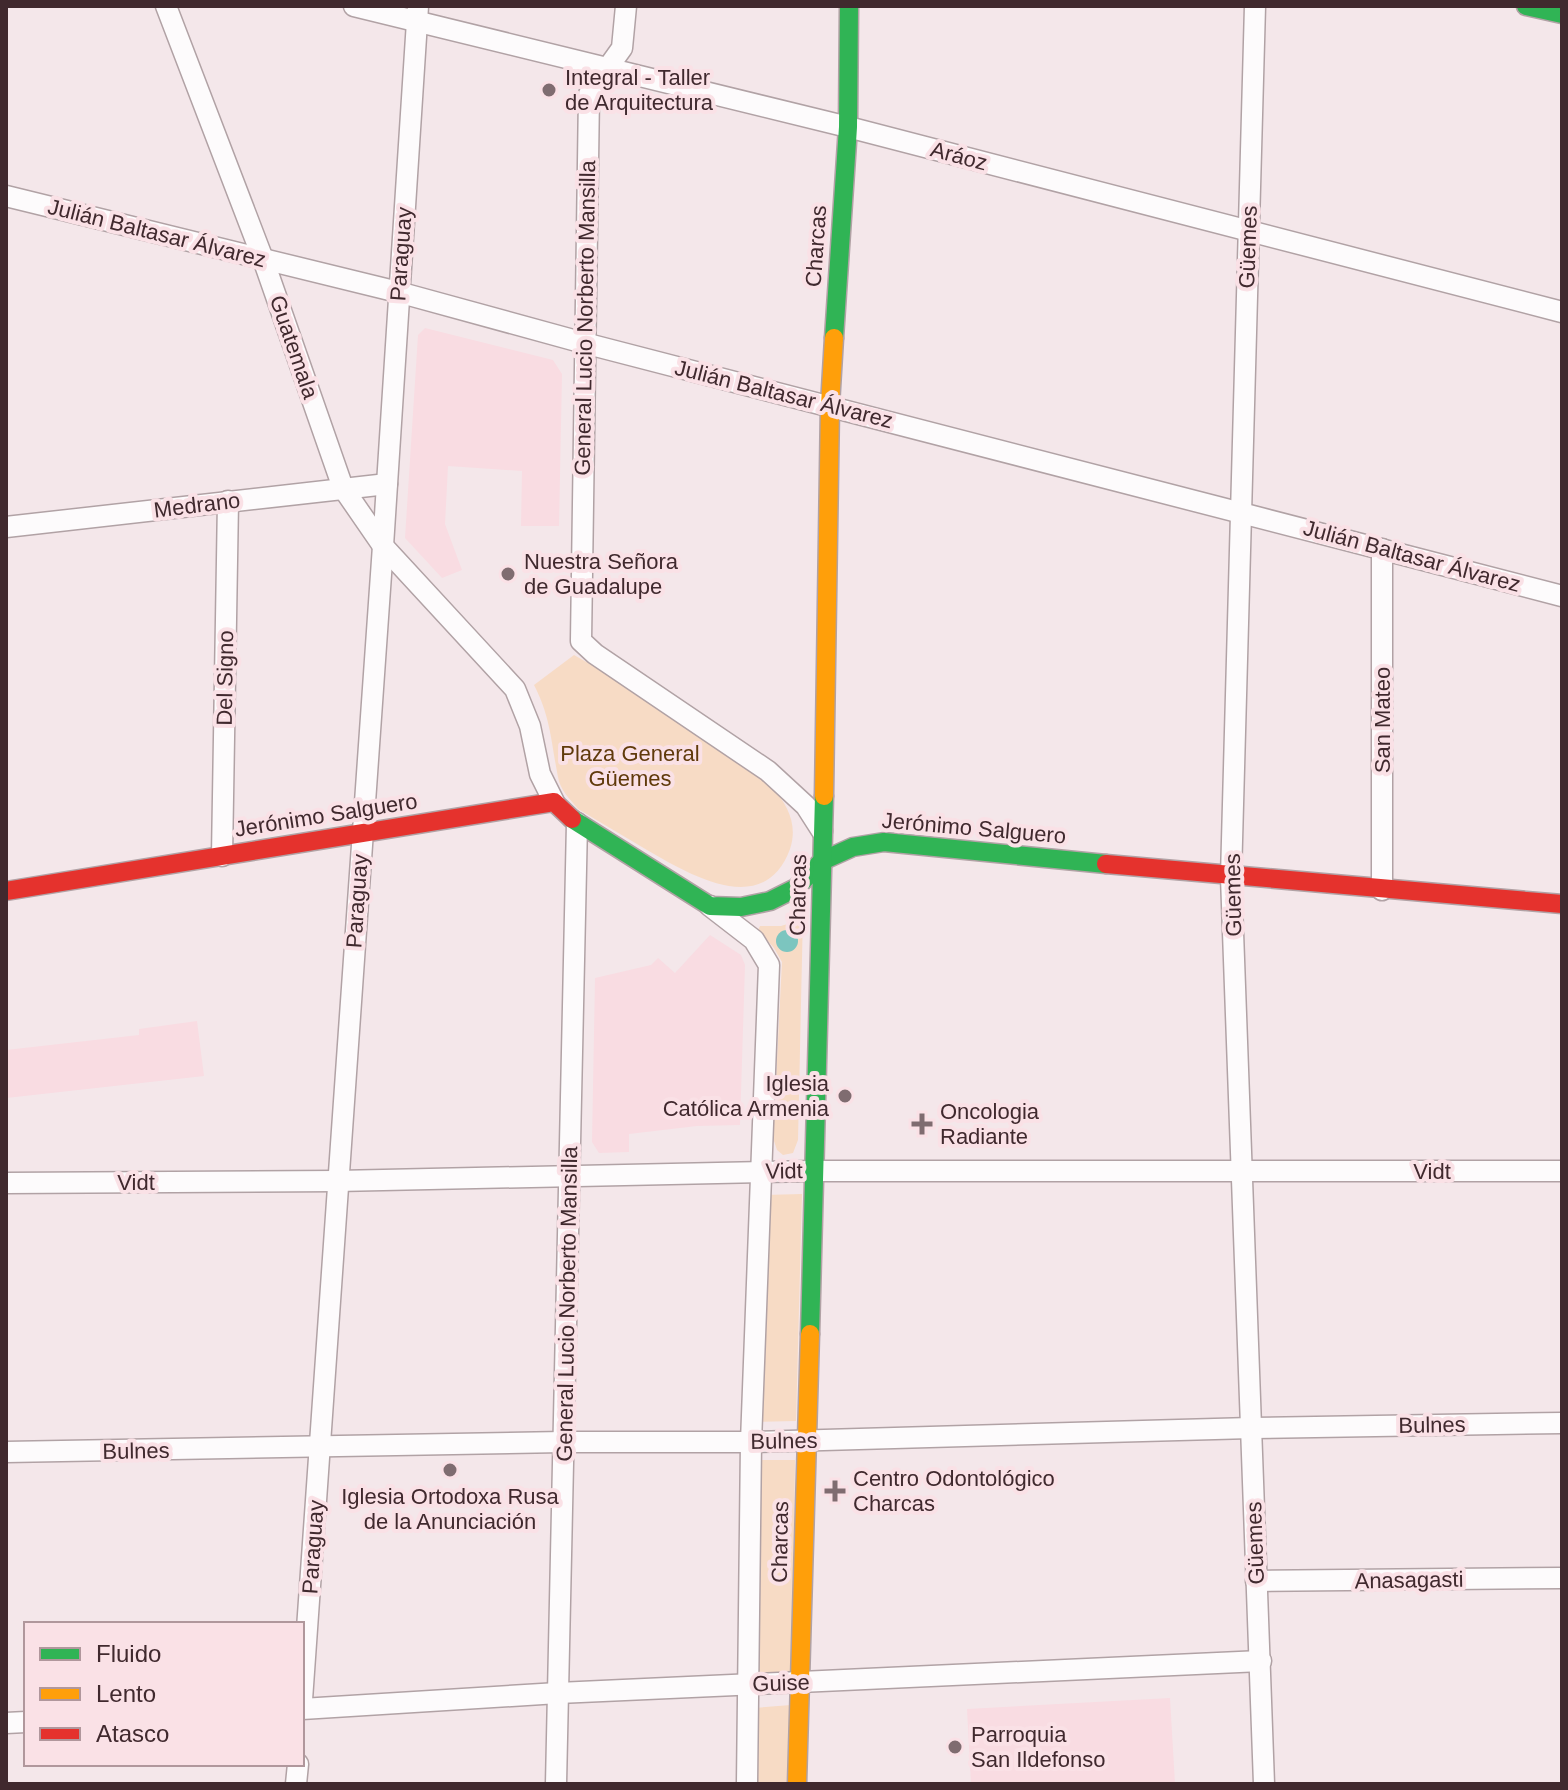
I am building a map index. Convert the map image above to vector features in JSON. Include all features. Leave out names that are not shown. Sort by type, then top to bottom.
[{"type":"street","name":"Guatemala","points":[[166,6],[263,259],[343,488],[383,546]]},
{"type":"street","name":"Aráoz","points":[[354,6],[418,14],[607,69],[848,127],[1562,312]]},
{"type":"street","name":"General Lucio Norberto Mansilla","points":[[626,6],[622,48],[589,94],[581,641],[595,654],[768,771],[806,806],[822,831]]},
{"type":"street","name":"Charcas","points":[[797,1784],[822,861],[830,405],[848,127],[849,6]]},
{"type":"street","name":"Güemes","points":[[1255,6],[1231,877],[1264,1784]]},
{"type":"street","points":[[1526,6],[1562,14]]},
{"type":"street","name":"Paraguay","points":[[304,1672],[418,14]]},
{"type":"street","name":"Julián Baltasar Álvarez","points":[[6,196],[398,292],[1562,596]]},
{"type":"street","name":"Medrano","points":[[6,527],[387,484]]},
{"type":"street","name":"Del Signo","points":[[222,856],[228,501]]},
{"type":"street","points":[[383,546],[515,689],[530,726],[540,774],[554,802],[577,823],[710,906],[754,940],[769,965],[751,1442],[747,1784]]},
{"type":"street","name":"San Mateo","points":[[1382,549],[1382,890]]},
{"type":"street","name":"Jerónimo Salguero","points":[[6,891],[554,802]]},
{"type":"street","name":"General Lucio Norberto Mansilla","points":[[556,1784],[577,823]]},
{"type":"street","name":"Jerónimo Salguero","points":[[710,906],[741,907],[784,895],[808,878],[822,861],[853,847],[884,842],[1231,877],[1562,904]]},
{"type":"street","name":"Vidt","points":[[6,1183],[337,1181],[814,1171],[1562,1171]]},
{"type":"street","name":"Bulnes","points":[[6,1452],[806,1441],[1251,1428],[1562,1423]]},
{"type":"street","name":"Anasagasti","points":[[1256,1581],[1562,1578]]},
{"type":"street","name":"Guise","points":[[304,1709],[558,1693],[1261,1661]]},
{"type":"shaded area","points":[[425,328],[553,360],[562,374],[559,526],[521,526],[522,471],[448,466],[445,524],[462,570],[442,578],[405,538],[418,335]]},
{"type":"shaded area","points":[[710,935],[741,955],[745,965],[740,1125],[697,1126],[629,1134],[629,1152],[599,1153],[592,1142],[595,978],[651,965],[658,958],[675,973]]},
{"type":"shaded area","points":[[197,1021],[204,1076],[6,1098],[6,1050],[139,1035],[139,1029]]},
{"type":"shaded area","points":[[1170,1698],[1175,1784],[971,1784],[967,1709]]},
{"type":"green space","name":"Plaza General Güemes","points":[[574,655],[620,681],[772,787],[787,808],[793,832],[790,849],[778,870],[763,882],[744,887],[704,879],[664,860],[578,809],[559,782],[547,719],[534,685]]},
{"type":"green space","points":[[803,913],[798,1140],[793,1153],[783,1155],[777,1150],[773,1138],[782,962],[758,930],[760,926],[781,926],[800,920]]},
{"type":"green space","points":[[802,1194],[796,1421],[757,1422],[764,1195]]},
{"type":"green space","points":[[756,1460],[795,1460],[792,1673],[753,1675]]},
{"type":"green space","points":[[791,1705],[788,1784],[752,1784],[754,1708]]},
{"type":"water","points":[[787,930],[798,941],[787,952],[776,941]]},
{"type":"traffic: fast","points":[[834,338],[848,127],[849,6]]},
{"type":"traffic: fast","points":[[1526,6],[1562,14]]},
{"type":"traffic: fast","points":[[810,1334],[824,796]]},
{"type":"traffic: fast","points":[[572,819],[710,906],[741,907],[770,901],[796,888],[822,861],[853,847],[884,842],[1106,864]]},
{"type":"traffic: slow","points":[[824,796],[830,405],[834,338]]},
{"type":"traffic: slow","points":[[797,1784],[810,1334]]},
{"type":"traffic: jam","points":[[6,891],[554,802],[572,819]]},
{"type":"traffic: jam","points":[[1106,864],[1562,904]]},
{"type":"place","name":"Integral - Taller de Arquitectura","points":[[549,90]]},
{"type":"place","name":"Nuestra Señora de Guadalupe","points":[[508,574]]},
{"type":"place","name":"Iglesia Católica Armenia","points":[[845,1096]]},
{"type":"place","name":"Oncologia Radiante","points":[[922,1124]]},
{"type":"place","name":"Iglesia Ortodoxa Rusa de la Anunciación","points":[[450,1470]]},
{"type":"place","name":"Centro Odontológico Charcas","points":[[835,1491]]},
{"type":"place","name":"Parroquia San Ildefonso","points":[[955,1747]]}]
